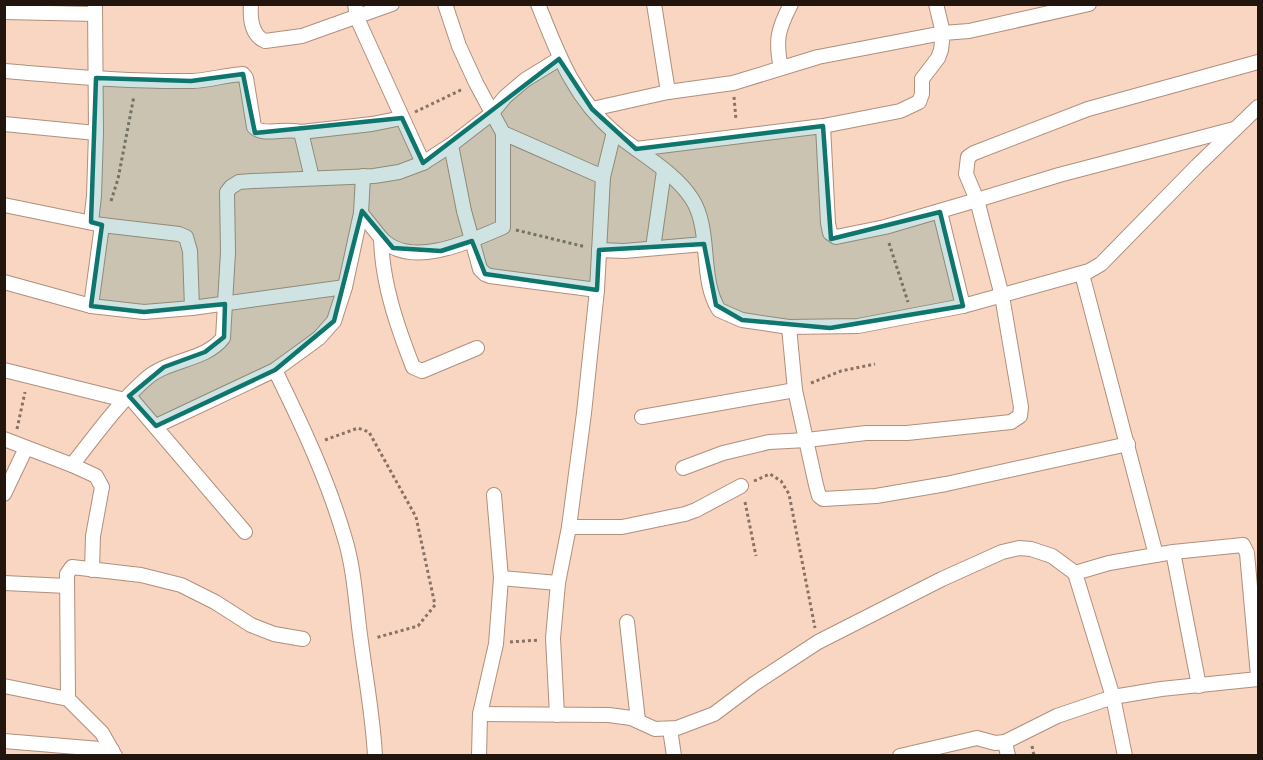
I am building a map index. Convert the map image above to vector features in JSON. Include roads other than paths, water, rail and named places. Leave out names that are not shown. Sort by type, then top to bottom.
[{"type":"street","points":[[251,4],[253,26],[260,39],[265,41],[302,36],[356,11],[392,4]]},
{"type":"street","points":[[361,213],[381,238],[393,248],[408,251],[441,251],[503,226],[503,133],[491,114],[459,46],[445,4]]},
{"type":"street","points":[[538,4],[559,59],[574,86],[614,132],[664,171],[685,190],[696,206],[700,216],[713,296],[719,310],[742,320],[789,327],[858,326],[963,306],[1082,274],[1101,264],[1258,107]]},
{"type":"street","points":[[654,4],[668,92]]},
{"type":"street","points":[[781,68],[778,33],[791,4]]},
{"type":"street","points":[[636,149],[823,126],[900,111],[920,102],[922,79],[938,58],[941,50],[943,33],[936,4]]},
{"type":"street","points":[[592,109],[668,92],[733,83],[828,54],[943,33],[969,31],[1089,4]]},
{"type":"street","points":[[4,12],[95,9],[94,195],[96,224],[91,306]]},
{"type":"street","points":[[356,11],[423,163]]},
{"type":"street","points":[[72,465],[127,398],[147,378],[164,367],[206,352],[220,342],[225,335],[228,252],[227,192],[231,187],[239,182],[399,172],[423,163],[452,145],[491,114],[505,97],[525,80],[559,59]]},
{"type":"street","points":[[683,468],[752,444],[866,433],[907,433],[1016,420],[1020,416],[1021,407],[1002,296],[977,200],[966,174],[968,158],[974,153],[1088,109],[1258,62]]},
{"type":"street","points":[[4,71],[137,80],[204,80],[243,74],[246,78],[251,117],[255,130],[260,132],[294,129],[301,132],[372,124],[402,118]]},
{"type":"street","points":[[4,124],[96,133]]},
{"type":"street","points":[[823,126],[830,233],[839,238],[940,212],[1059,175],[1237,128]]},
{"type":"street","points":[[301,132],[312,178]]},
{"type":"street","points":[[557,715],[553,638],[558,583],[584,413],[597,290],[603,177],[614,132]]},
{"type":"street","points":[[503,133],[603,177]]},
{"type":"street","points":[[452,145],[480,269],[485,274],[597,290]]},
{"type":"street","points":[[652,248],[664,171]]},
{"type":"street","points":[[156,426],[275,370],[318,338],[334,321],[345,287],[361,213],[363,176]]},
{"type":"street","points":[[4,205],[96,224],[179,234],[186,237],[189,245],[192,308]]},
{"type":"street","points":[[940,212],[963,306]]},
{"type":"street","points":[[381,238],[381,255],[392,306],[413,367],[417,371],[422,371],[477,348]]},
{"type":"street","points":[[599,250],[624,251],[704,244]]},
{"type":"street","points":[[1082,274],[1156,555]]},
{"type":"street","points":[[4,282],[91,306],[144,312],[225,304],[345,287]]},
{"type":"street","points":[[789,327],[795,390],[820,498],[825,500],[876,496],[946,484],[1128,444]]},
{"type":"street","points":[[4,370],[127,398],[156,426],[246,532]]},
{"type":"street","points":[[275,370],[312,445],[346,540],[371,705],[375,756]]},
{"type":"street","points":[[642,417],[795,390]]},
{"type":"street","points":[[4,494],[15,443],[96,476],[102,487],[93,536],[92,570]]},
{"type":"street","points":[[568,526],[622,527],[685,514],[741,486]]},
{"type":"street","points":[[479,756],[480,714],[496,644],[501,578],[494,495]]},
{"type":"street","points":[[900,756],[977,738],[1006,749],[1057,716],[1113,697],[1258,677],[1246,548],[1243,545],[1173,552],[1108,563],[1075,573]]},
{"type":"street","points":[[480,714],[609,715],[624,716],[655,729],[687,726],[714,714],[754,684],[818,642],[942,579],[1002,552],[1019,548],[1052,556],[1075,573],[1113,697],[1125,756]]},
{"type":"street","points":[[1173,552],[1199,686]]},
{"type":"street","points":[[68,699],[67,574],[72,567],[141,575],[181,585],[215,602],[251,625],[303,639]]},
{"type":"street","points":[[501,578],[558,583]]},
{"type":"street","points":[[4,583],[67,586]]},
{"type":"street","points":[[627,622],[638,721]]},
{"type":"street","points":[[4,686],[68,699],[102,734],[114,753]]},
{"type":"street","points":[[670,729],[674,756]]},
{"type":"street","points":[[4,741],[114,753]]}]
